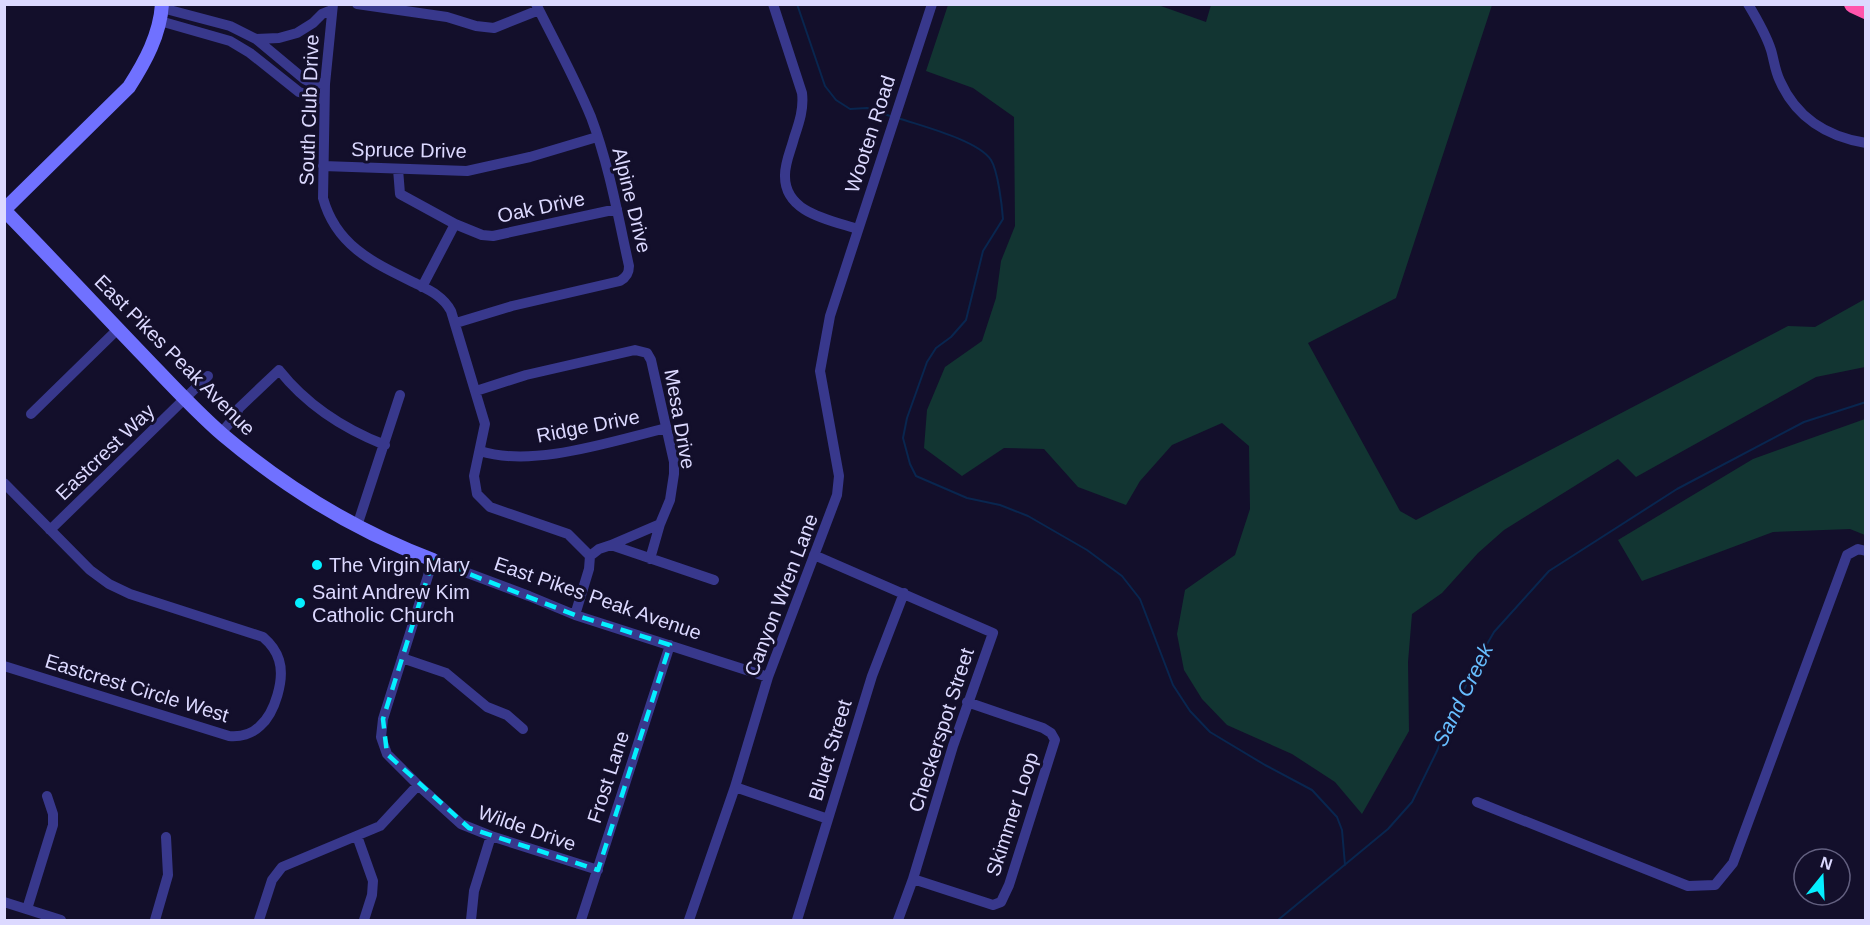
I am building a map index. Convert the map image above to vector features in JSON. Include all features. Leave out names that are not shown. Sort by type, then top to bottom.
[{"type":"highway","points":[[1855,4],[1866,8]]},
{"type":"street","points":[[357,4],[447,17],[476,26],[494,28],[538,7]]},
{"type":"street","points":[[773,4],[802,93],[803,103],[786,166],[786,185],[790,194],[802,208],[858,229]]},
{"type":"street","name":"Wooten Road","points":[[844,275],[932,4]]},
{"type":"street","points":[[1748,4],[1766,35],[1779,80],[1796,107],[1817,126],[1845,140],[1866,143]]},
{"type":"street","points":[[256,39],[279,38],[297,33],[332,7]]},
{"type":"street","name":"South Club Drive","points":[[332,7],[324,100],[323,198],[326,208],[349,243],[370,261],[436,294],[448,304],[456,323],[485,424],[474,476],[473,496],[490,507],[568,534],[590,556]]},
{"type":"street","name":"Alpine Drive","points":[[456,323],[512,306],[625,278],[629,272],[617,209],[597,137],[568,66],[538,7]]},
{"type":"street","points":[[162,11],[218,22],[256,39],[304,79],[312,84],[325,84]]},
{"type":"street","points":[[162,11],[230,41],[250,53],[299,92],[324,100]]},
{"type":"street","points":[[4,210],[129,87],[143,65],[162,11]]},
{"type":"street","name":"Spruce Drive","points":[[323,166],[466,171],[530,157],[597,137]]},
{"type":"street","name":"Oak Drive","points":[[398,169],[400,194],[455,224],[482,235],[493,236],[617,209]]},
{"type":"street","name":"East Pikes Peak Avenue","points":[[4,210],[185,399],[221,433],[304,495],[357,526],[433,560],[575,615],[768,677]]},
{"type":"street","points":[[422,287],[455,224]]},
{"type":"street","name":"Canyon Wren Lane","points":[[689,921],[735,788],[768,677],[834,503],[839,476],[820,371],[830,316],[844,275]]},
{"type":"street","points":[[31,414],[118,329]]},
{"type":"street","name":"Mesa Drive","points":[[476,391],[558,367],[635,350],[647,353],[651,360],[667,428],[674,474],[670,500],[650,559]]},
{"type":"street","points":[[221,433],[235,417],[239,408],[279,370],[294,390],[306,399],[343,424],[385,445]]},
{"type":"street","name":"Eastcrest Way","points":[[50,530],[208,376]]},
{"type":"street","points":[[357,526],[400,395]]},
{"type":"street","name":"Ridge Drive","points":[[480,451],[504,457],[556,453],[667,428]]},
{"type":"street","name":"Eastcrest Circle West","points":[[4,483],[90,570],[119,589],[263,637],[271,644],[280,661],[281,671],[276,696],[267,718],[261,726],[239,736],[220,735],[4,666]]},
{"type":"street","points":[[575,615],[589,569],[590,556],[599,549],[660,524]]},
{"type":"street","points":[[611,545],[714,580]]},
{"type":"street","points":[[1477,802],[1688,886],[1716,885],[1733,863],[1847,555],[1858,549],[1866,551]]},
{"type":"street","name":"Checkerspot Street","points":[[814,555],[993,633],[967,702],[898,921]]},
{"type":"street","name":"Wilde Drive","points":[[433,560],[383,719],[381,737],[387,754],[461,824],[491,836],[598,870]]},
{"type":"street","name":"Bluet Street","points":[[797,921],[872,676],[904,593]]},
{"type":"street","name":"Frost Lane","points":[[581,921],[670,645]]},
{"type":"street","points":[[402,658],[446,673],[487,707],[507,715],[523,729]]},
{"type":"street","name":"Skimmer Loop","points":[[913,879],[993,905],[1001,902],[1010,885],[1033,811],[1054,740],[1051,733],[1043,728],[967,702]]},
{"type":"street","points":[[251,732],[257,744]]},
{"type":"street","points":[[259,921],[272,879],[282,867],[380,826],[418,785]]},
{"type":"street","points":[[735,788],[828,819]]},
{"type":"street","points":[[27,909],[53,825],[53,814],[47,796]]},
{"type":"street","points":[[357,836],[373,882],[372,895],[364,921]]},
{"type":"street","points":[[471,921],[474,891],[491,836]]},
{"type":"street","points":[[154,921],[168,874],[166,837]]},
{"type":"street","points":[[4,902],[61,921]]},
{"type":"highlighted area","points":[[433,560],[575,615],[670,645],[598,870],[469,828],[387,754],[383,719]]},
{"type":"green space","points":[[948,5],[1158,5],[1206,22],[1211,5],[1492,5],[1396,298],[1308,343],[1400,511],[1416,520],[1788,326],[1815,327],[1865,299],[1865,367],[1816,377],[1636,477],[1618,459],[1504,530],[1478,553],[1442,593],[1412,614],[1408,662],[1409,731],[1362,814],[1335,782],[1292,754],[1227,725],[1202,699],[1184,670],[1177,634],[1185,590],[1235,555],[1250,509],[1249,446],[1222,423],[1172,445],[1140,481],[1126,505],[1078,487],[1044,449],[1004,448],[962,476],[924,448],[927,410],[945,367],[982,341],[996,298],[1001,261],[1015,226],[1014,117],[973,88],[926,71]]},
{"type":"green space","points":[[1865,419],[1865,535],[1850,529],[1773,532],[1642,581],[1618,540],[1753,459]]},
{"type":"waterway","points":[[797,4],[825,86],[836,100],[850,109],[867,108],[890,116]]},
{"type":"waterway","points":[[898,118],[948,134],[984,153],[991,160],[996,172],[1003,219],[983,251],[966,320],[951,337],[936,348],[927,362],[907,418],[903,438],[916,476],[967,498],[1000,505],[1028,516],[1087,550],[1122,576],[1140,599],[1173,685],[1190,711],[1210,732],[1312,790],[1337,817],[1342,830],[1345,865]]},
{"type":"waterway","name":"Sand Creek","points":[[1278,920],[1388,829],[1412,802],[1475,665],[1494,632],[1549,571],[1677,489],[1804,422],[1866,402]]},
{"type":"place","name":"The Virgin Mary","points":[[317,565]]},
{"type":"place","name":"Saint Andrew Kim Catholic Church","points":[[300,603]]}]
